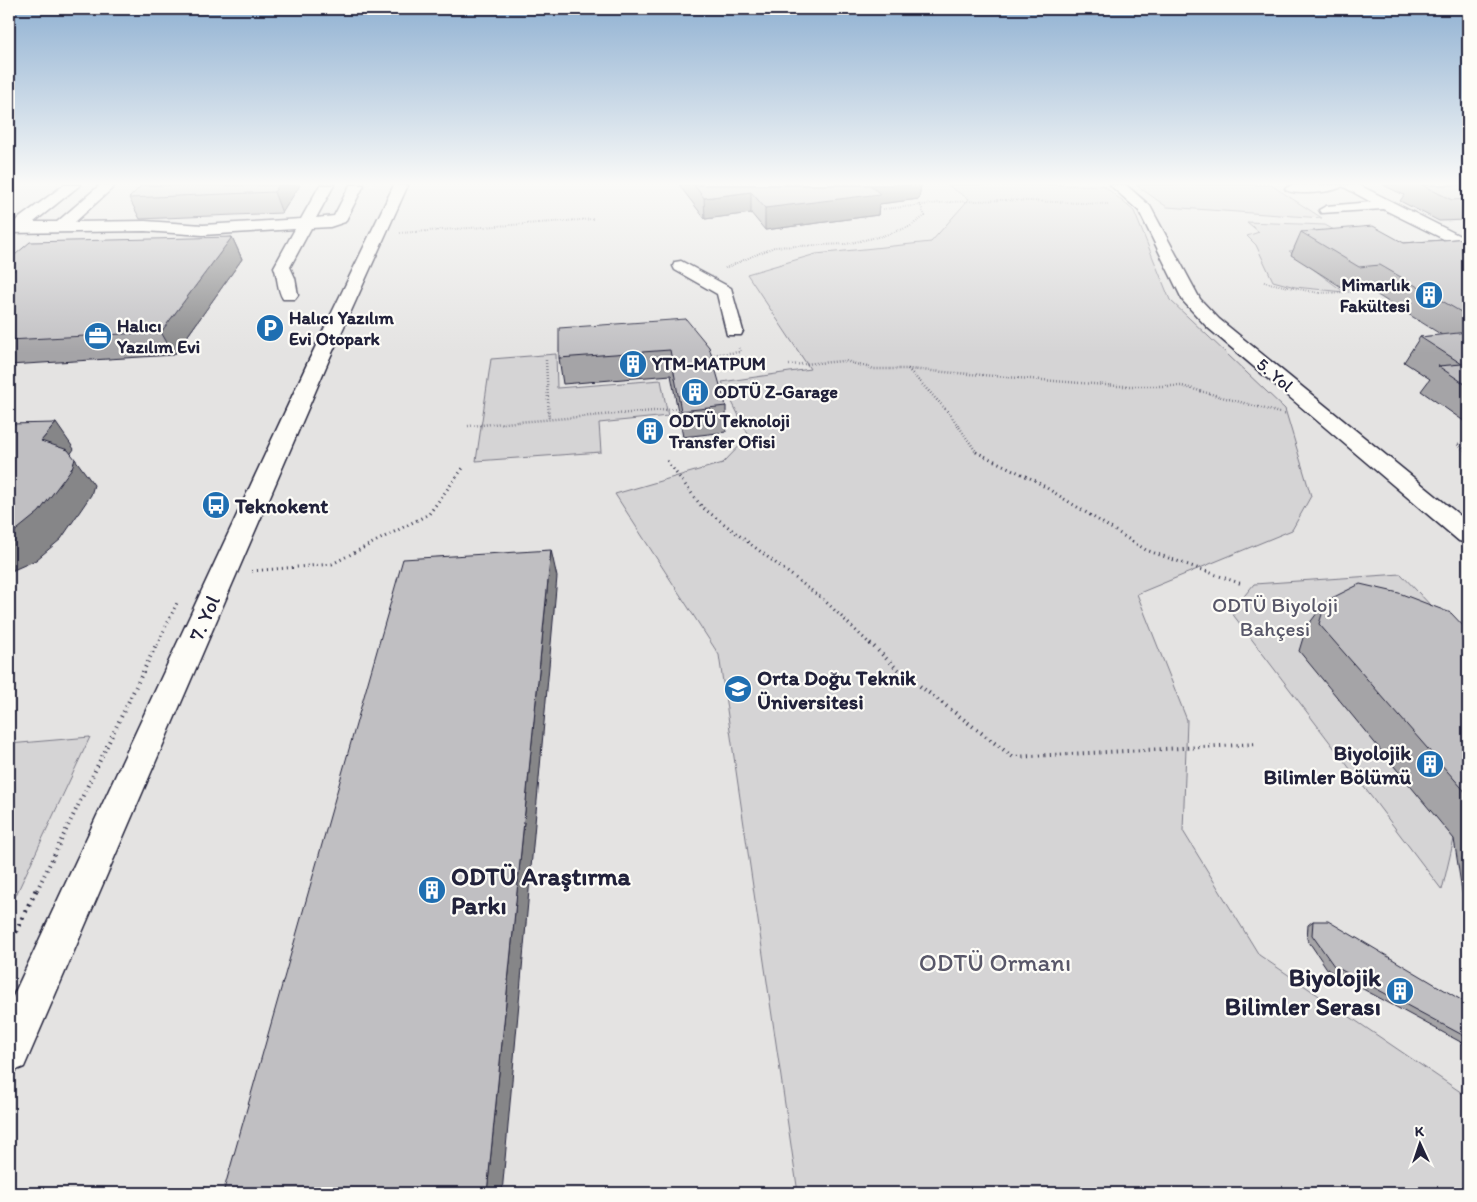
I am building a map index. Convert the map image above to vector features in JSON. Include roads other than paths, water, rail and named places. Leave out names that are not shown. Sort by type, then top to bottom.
[{"type":"street","points":[[289,295],[287,278],[282,267],[295,241]]},
{"type":"street","name":"7. Yol","points":[[9,1052],[375,241]]},
{"type":"street","name":"5. Yol","points":[[1162,241],[1192,300],[1213,323],[1468,535]]},
{"type":"street","points":[[681,266],[726,292],[734,331]]},
{"type":"place","name":"Mimarlık Fakültesi","points":[[1429,295]]},
{"type":"place","name":"Halıcı Yazılım Evi Otopark","points":[[270,328]]},
{"type":"place","name":"Halıcı Yazılım Evi","points":[[98,336]]},
{"type":"place","name":"YTM-MATPUM","points":[[633,364]]},
{"type":"place","name":"ODTÜ Z-Garage","points":[[695,392]]},
{"type":"place","name":"ODTÜ Teknoloji Transfer Ofisi","points":[[650,431]]},
{"type":"place","name":"Teknokent","points":[[216,505]]},
{"type":"place","name":"Orta Doğu Teknik Üniversitesi","points":[[738,689]]},
{"type":"place","name":"Biyolojik Bilimler Bölümü","points":[[1430,764]]},
{"type":"place","name":"ODTÜ Araştırma Parkı","points":[[432,890]]},
{"type":"place","name":"Biyolojik Bilimler Serası","points":[[1400,991]]},
{"type":"park label","name":"ODTÜ Biyoloji Bahçesi","points":[[1275,616]]},
{"type":"park label","name":"ODTÜ Ormanı","points":[[995,962]]}]
